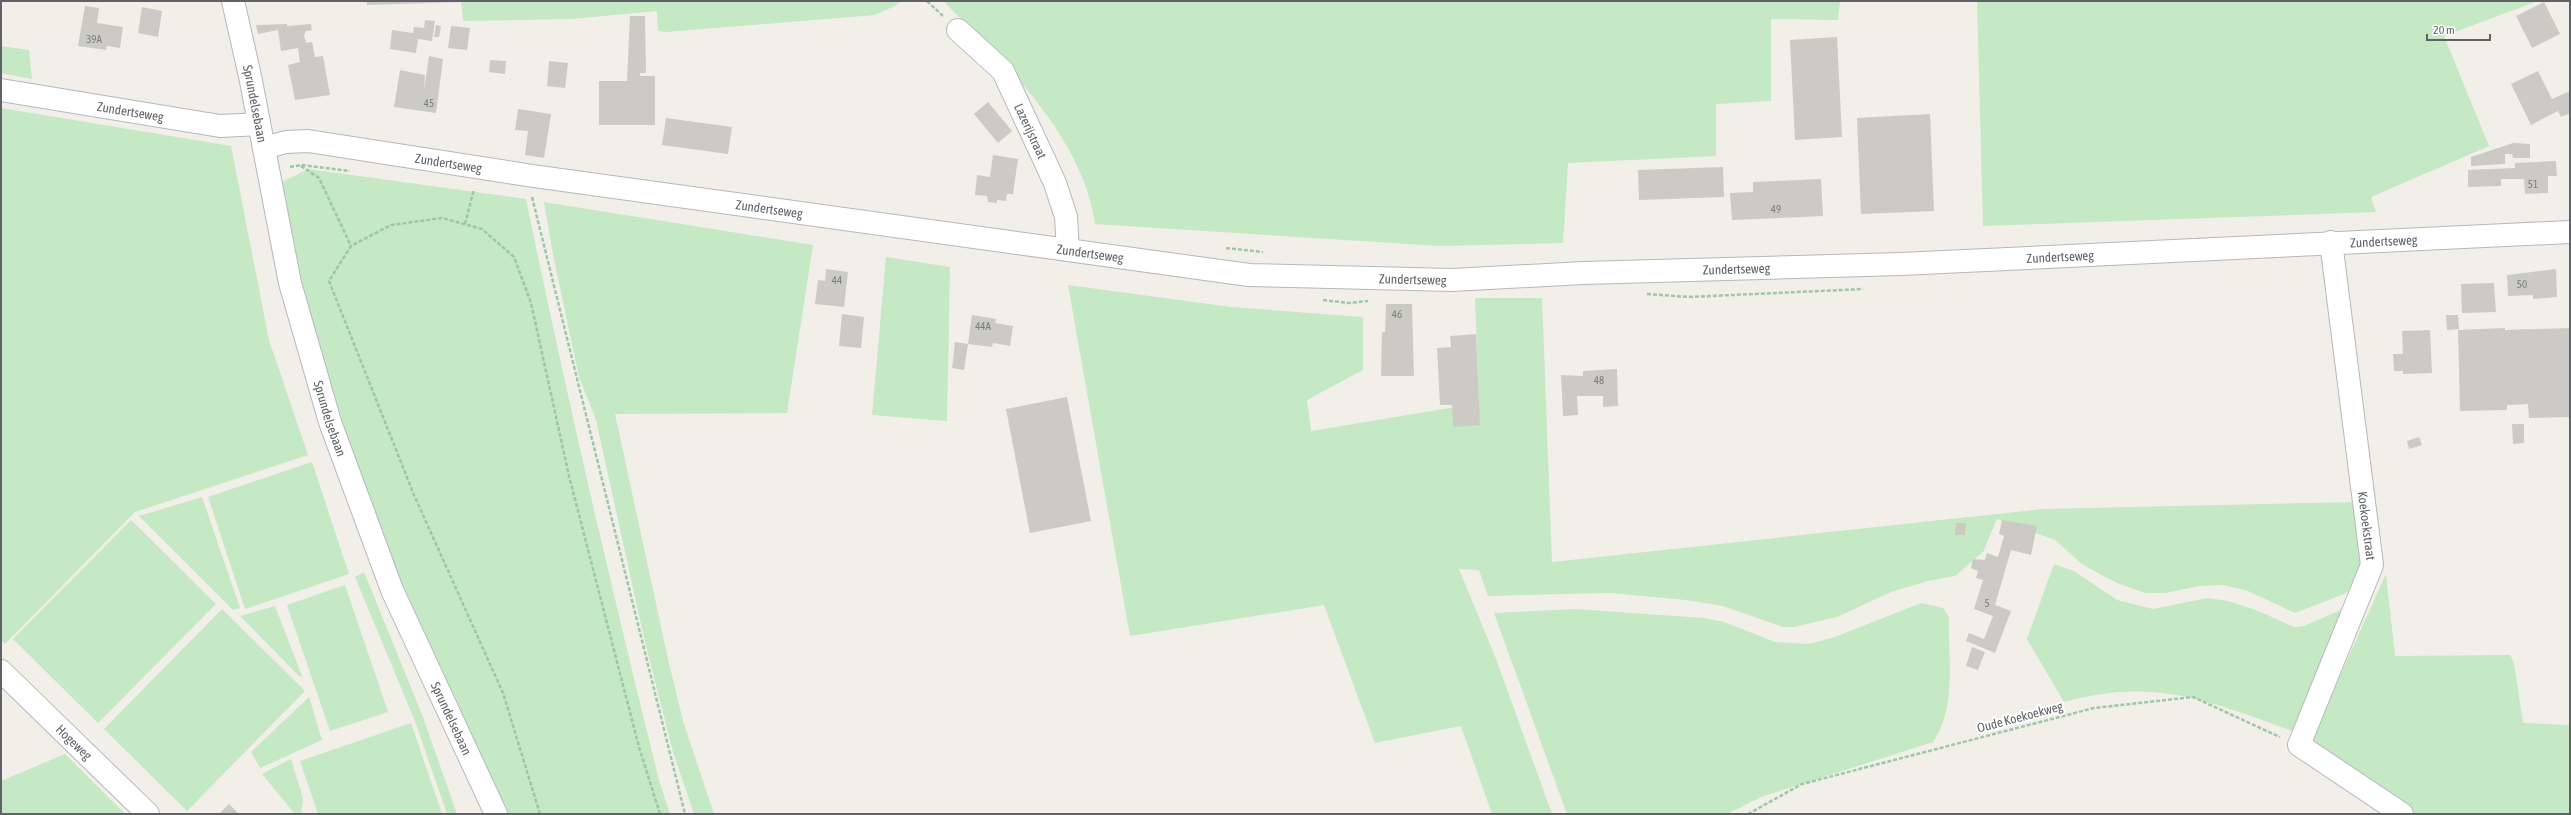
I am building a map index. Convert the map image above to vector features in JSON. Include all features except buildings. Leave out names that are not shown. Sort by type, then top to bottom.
[{"type":"street","name":"Sprundelsebaan","points":[[233,1],[264,148],[290,283],[330,422],[392,590],[496,814]]},
{"type":"street","name":"Lazerijstraat","points":[[958,30],[1003,71],[1056,183],[1066,217],[1068,250]]},
{"type":"street","name":"Zundertseweg","points":[[1,90],[220,126],[259,124]]},
{"type":"street","name":"Zundertseweg","points":[[264,148],[286,142],[308,141],[533,176],[1249,275],[1452,280],[1583,273],[1901,264],[2331,242],[2570,232]]},
{"type":"street","name":"Koekoekstraat","points":[[2299,745],[2372,565],[2331,242]]},
{"type":"street","name":"Hogeweg","points":[[1,671],[148,814]]},
{"type":"street","points":[[2299,745],[2402,814]]},
{"type":"path","points":[[301,165],[319,178],[352,246]]},
{"type":"path","points":[[533,176],[532,195],[685,814]]},
{"type":"path","points":[[465,224],[474,187]]},
{"type":"path","points":[[540,814],[503,693],[414,495],[329,281],[352,246],[391,225],[442,218],[482,229],[514,257],[531,303],[569,476],[637,739],[660,814]]},
{"type":"path","name":"Oude Koekoekweg","points":[[1748,814],[1802,784],[2094,708],[2193,697],[2299,745]]},
{"type":"green space","points":[[461,1],[900,1],[895,6],[875,15],[666,32],[658,31],[657,11],[571,19],[463,21]]},
{"type":"green space","points":[[943,1],[1840,1],[1838,20],[1771,19],[1771,101],[1716,104],[1716,156],[1568,163],[1563,243],[1439,246],[1095,224],[1087,192],[1075,160],[1057,131],[1037,102],[1014,75]]},
{"type":"green space","points":[[1977,1],[2538,1],[2444,36],[2489,146],[2371,197],[2376,212],[1983,226]]},
{"type":"green space","points":[[1,46],[29,50],[32,79],[1,73]]},
{"type":"green space","points":[[1,108],[231,146],[269,340],[308,455],[135,512],[5,644],[1,640]]},
{"type":"green space","points":[[308,169],[526,199],[606,563],[659,780],[670,814],[495,814],[376,527],[308,311],[282,182]]},
{"type":"green space","points":[[544,202],[813,245],[787,413],[615,414],[668,659],[683,721],[714,814],[694,814],[673,752],[644,638],[596,420],[579,377],[554,260]]},
{"type":"green space","points":[[886,257],[950,267],[947,421],[872,415]]},
{"type":"green space","points":[[1068,285],[1231,307],[1363,317],[1363,370],[1307,400],[1311,431],[1479,403],[1475,298],[1542,298],[1552,562],[2043,509],[2355,502],[2362,567],[2358,584],[2344,594],[2295,613],[2248,591],[2223,585],[2200,586],[2165,593],[2145,593],[2117,583],[2083,565],[2055,540],[1997,519],[1983,552],[1955,576],[1928,581],[1891,592],[1837,617],[1794,627],[1783,627],[1723,606],[1686,600],[1610,593],[1488,596],[1479,570],[1459,569],[1496,659],[1552,814],[1492,814],[1461,726],[1375,743],[1324,605],[1130,636]]},
{"type":"green space","points":[[312,462],[349,574],[245,609],[208,497]]},
{"type":"green space","points":[[202,497],[240,608],[233,610],[139,516]]},
{"type":"green space","points":[[131,520],[216,604],[98,723],[13,639]]},
{"type":"green space","points":[[2054,564],[2074,571],[2117,600],[2153,609],[2207,598],[2228,601],[2256,610],[2294,627],[2304,626],[2350,606],[2293,731],[2207,702],[2154,692],[2126,692],[2097,695],[2064,702],[2027,639]]},
{"type":"green space","points":[[364,572],[423,717],[457,814],[447,814],[415,721],[355,577]]},
{"type":"green space","points":[[2386,574],[2395,656],[2510,655],[2514,663],[2523,723],[2570,725],[2570,814],[2416,814],[2352,767],[2310,742]]},
{"type":"green space","points":[[345,585],[388,712],[330,731],[287,605]]},
{"type":"green space","points":[[1921,603],[1943,608],[1949,617],[1950,682],[1948,698],[1941,728],[1933,742],[1761,797],[1727,814],[1567,814],[1494,613],[1575,609],[1704,618],[1724,622],[1775,642],[1809,644],[1835,637]]},
{"type":"green space","points":[[275,606],[302,676],[300,677],[240,616]]},
{"type":"green space","points":[[222,609],[305,691],[187,811],[104,729]]},
{"type":"green space","points":[[309,697],[322,740],[260,768],[251,752]]},
{"type":"green space","points":[[411,723],[442,814],[318,814],[300,761]]},
{"type":"green space","points":[[65,754],[125,814],[1,814],[1,781]]},
{"type":"green space","points":[[291,759],[303,798],[301,814],[295,814],[262,774]]}]
